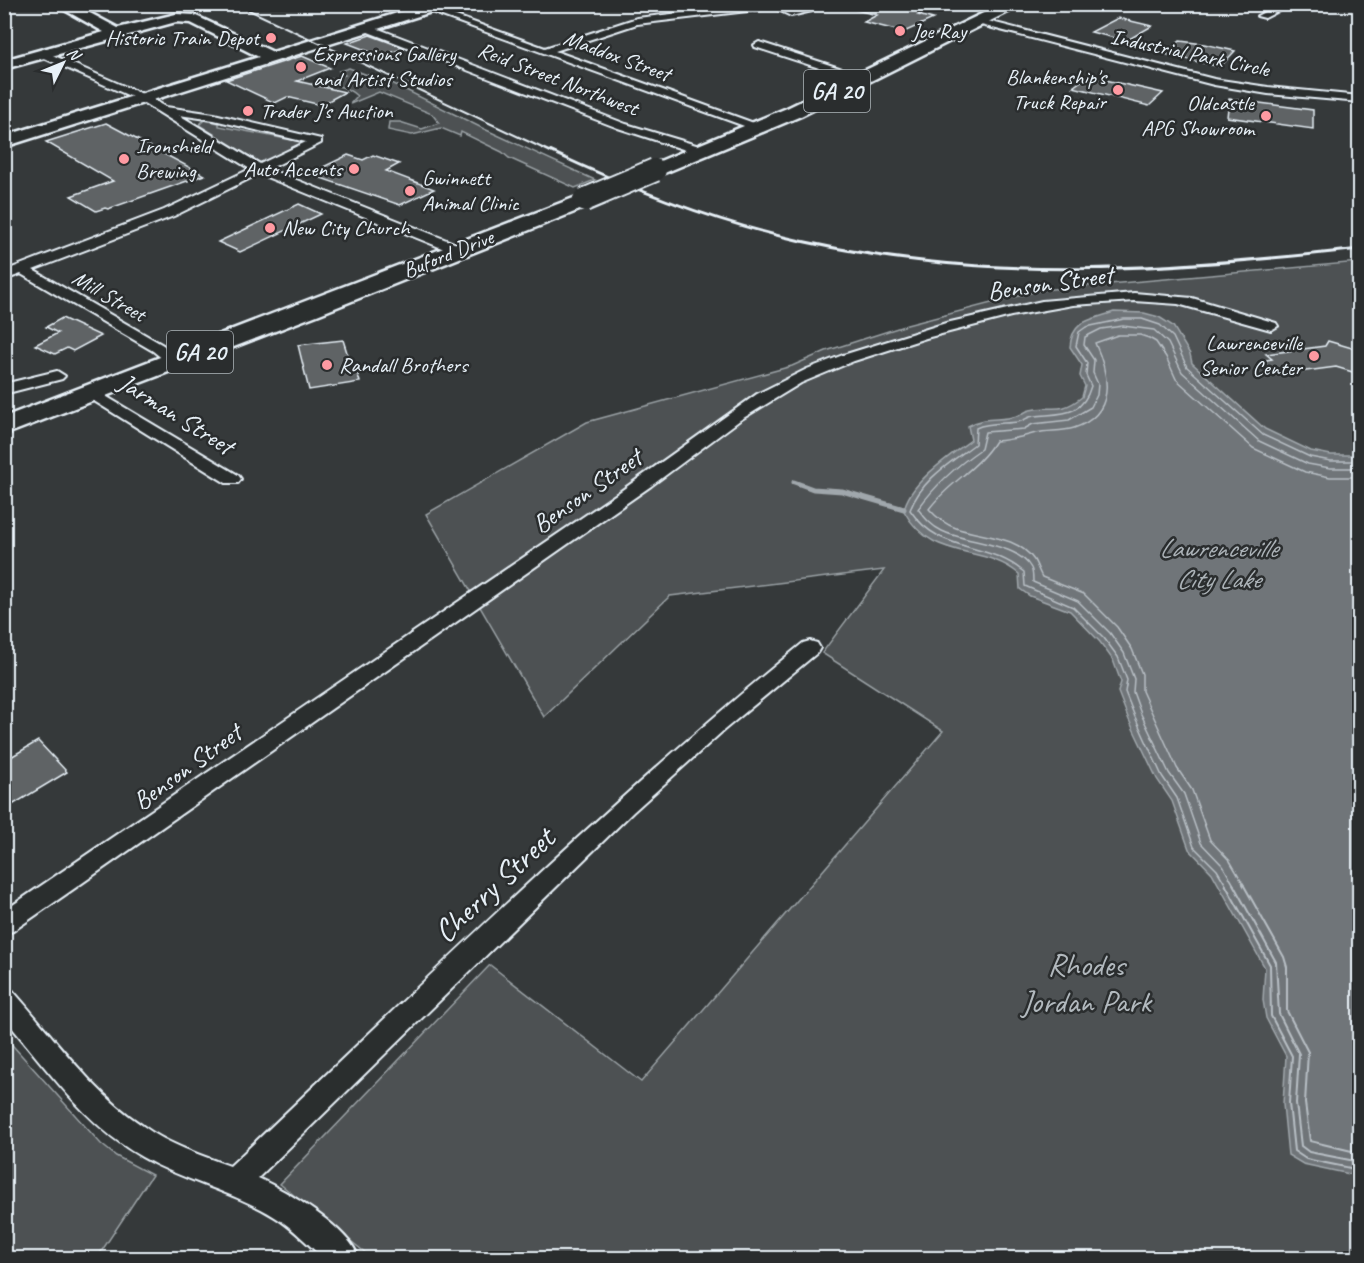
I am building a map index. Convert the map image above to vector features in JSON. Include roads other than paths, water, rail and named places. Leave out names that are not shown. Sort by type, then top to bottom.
[{"type":"highway","name":"Buford Drive","points":[[4,427],[459,250],[702,152],[863,79],[1016,4]]},
{"type":"street","points":[[61,4],[116,33]]},
{"type":"street","points":[[545,51],[637,21],[788,4]]},
{"type":"street","points":[[776,6],[791,13],[807,11],[806,7],[796,4]]},
{"type":"street","points":[[1262,16],[1288,4]]},
{"type":"street","points":[[4,142],[435,7]]},
{"type":"street","name":"Maddox Street","points":[[435,7],[545,51],[758,128]]},
{"type":"street","points":[[4,65],[167,19],[184,17],[195,19],[271,57]]},
{"type":"street","name":"Industrial Park Circle","points":[[980,22],[1207,81],[1287,93],[1359,99]]},
{"type":"street","name":"Reid Street Northwest","points":[[367,28],[622,126],[702,152]]},
{"type":"street","points":[[759,45],[863,79]]},
{"type":"street","points":[[43,54],[143,98],[261,170],[459,250]]},
{"type":"street","points":[[4,276],[169,213],[317,141],[214,117],[160,108]]},
{"type":"street","name":"Mill Street","points":[[22,269],[158,348],[174,361]]},
{"type":"street","name":"Benson Street","points":[[4,924],[137,834],[259,746],[609,507],[736,415],[775,390],[811,372],[866,351],[966,322],[1008,312],[1082,301],[1166,298],[1196,303],[1271,326]]},
{"type":"street","points":[[4,388],[57,376]]},
{"type":"street","name":"Jarman Street","points":[[92,393],[232,479]]},
{"type":"street","name":"Cherry Street","points":[[234,1182],[625,806],[717,724],[810,648]]},
{"type":"street","points":[[4,999],[102,1111],[132,1135],[168,1158],[234,1182],[286,1208],[344,1258]]},
{"type":"water","name":"Lawrenceville City Lake","points":[[1114,312],[1144,313],[1159,317],[1173,326],[1190,354],[1192,363],[1265,429],[1311,451],[1331,455],[1359,455],[1359,1176],[1303,1164],[1288,1155],[1283,1104],[1286,1056],[1266,1018],[1263,1000],[1265,968],[1212,873],[1189,849],[1172,801],[1157,779],[1129,720],[1118,692],[1121,682],[1113,660],[1100,642],[1070,611],[1030,596],[1020,589],[1019,574],[990,558],[943,546],[916,527],[904,511],[907,501],[921,481],[941,462],[971,440],[968,426],[981,421],[1010,418],[1038,408],[1061,408],[1082,397],[1085,386],[1080,376],[1082,365],[1070,347],[1072,338],[1079,326],[1085,322]]},
{"type":"waterway","points":[[794,482],[813,489],[842,491],[904,509]]},
{"type":"railway","points":[[236,4],[553,153]]},
{"type":"railway","points":[[550,151],[642,191],[736,224],[801,241],[871,254],[940,263],[1010,268],[1150,267],[1220,263],[1360,249]]},
{"type":"place","name":"Joe Ray","points":[[900,31]]},
{"type":"place","name":"Historic Train Depot","points":[[271,38]]},
{"type":"place","name":"Expressions Gallery and Artist Studios","points":[[301,67]]},
{"type":"place","name":"Blankenship's Truck Repair","points":[[1118,90]]},
{"type":"place","name":"Trader J's Auction","points":[[248,111]]},
{"type":"place","name":"Oldcastle APG Showroom","points":[[1266,116]]},
{"type":"place","name":"Ironshield Brewing","points":[[124,159]]},
{"type":"place","name":"Auto Accents","points":[[354,169]]},
{"type":"place","name":"Gwinnett Animal Clinic","points":[[410,191]]},
{"type":"place","name":"New City Church","points":[[270,228]]},
{"type":"place","name":"Lawrenceville Senior Center","points":[[1314,356]]},
{"type":"place","name":"Randall Brothers","points":[[327,365]]},
{"type":"park label","name":"Rhodes Jordan Park","points":[[1086,982]]}]
